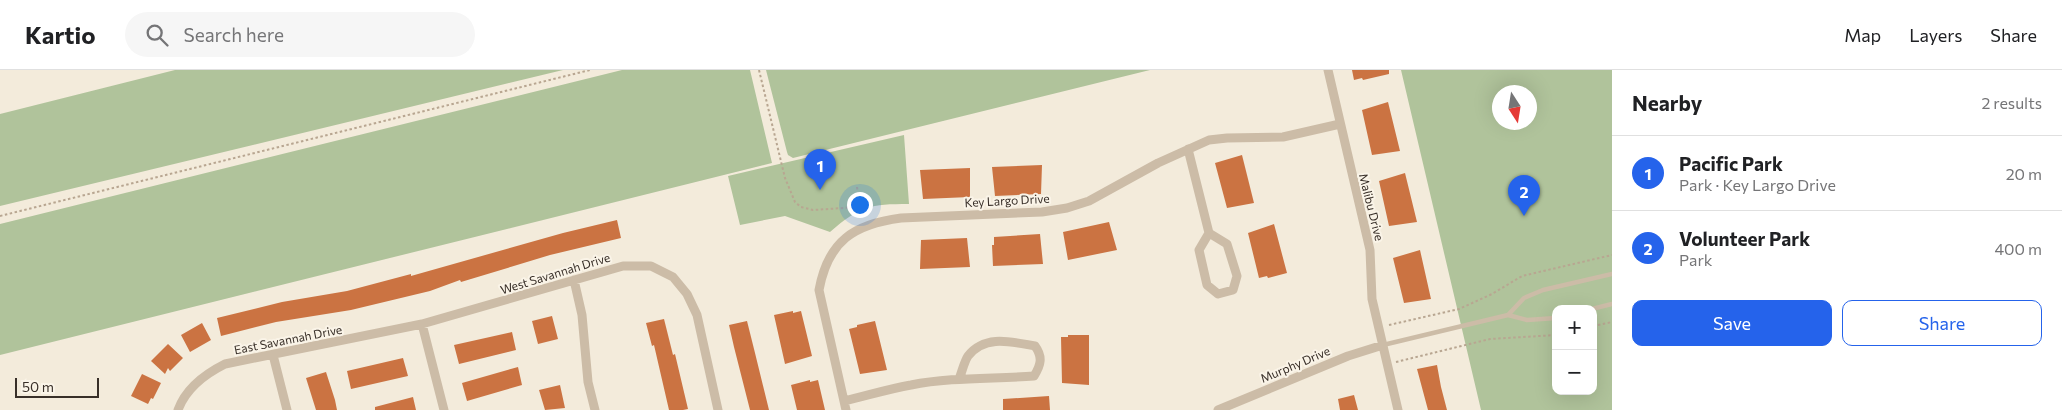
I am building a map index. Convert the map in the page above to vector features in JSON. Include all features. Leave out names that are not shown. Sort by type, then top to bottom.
[{"type":"street","name":"Malibu Drive","points":[[1328,70],[1370,250],[1370,285],[1378,328],[1398,410]]},
{"type":"street","name":"Key Largo Drive","points":[[845,406],[819,290],[822,271],[832,252],[846,237],[881,220],[1042,212],[1067,208],[1089,201],[1158,163],[1209,140],[1227,138],[1283,138],[1340,124]]},
{"type":"street","points":[[1188,149],[1209,232],[1227,244],[1237,276],[1234,290],[1218,294],[1207,285],[1199,250],[1209,232]]},
{"type":"street","name":"West Savannah Drive","points":[[422,324],[624,266],[651,266],[673,277],[687,294],[697,315],[718,410]]},
{"type":"street","points":[[574,280],[582,315],[588,382],[595,410]]},
{"type":"street","points":[[422,324],[444,410]]},
{"type":"street","name":"East Savannah Drive","points":[[178,410],[191,388],[207,372],[225,364],[422,324]]},
{"type":"street","points":[[845,406],[912,384],[959,379],[1034,376],[1041,366],[1040,353],[1035,346],[1001,341],[983,344],[968,356],[959,379]]},
{"type":"street","name":"Murphy Drive","points":[[1218,410],[1348,356],[1383,345]]},
{"type":"street","points":[[274,355],[287,410]]},
{"type":"lane","points":[[1383,345],[1508,314],[1524,298],[1542,290],[1612,274]]},
{"type":"lane","points":[[1597,308],[1612,304]]},
{"type":"lane","points":[[1508,314],[1527,320],[1552,318]]},
{"type":"path","points":[[0,216],[590,70]]},
{"type":"path","points":[[759,70],[785,178],[795,202],[801,207],[813,210],[859,207]]},
{"type":"path","points":[[857,187],[863,228]]},
{"type":"path","points":[[1378,328],[1459,309],[1492,294],[1522,276],[1612,255]]},
{"type":"path","points":[[1597,325],[1612,322]]},
{"type":"path","points":[[1388,364],[1490,339],[1552,335]]},
{"type":"green space","points":[[175,70],[563,70],[0,206],[0,114]]},
{"type":"green space","points":[[622,70],[750,70],[772,163],[0,355],[0,224]]},
{"type":"green space","points":[[766,70],[1150,70],[793,158],[787,152]]},
{"type":"green space","points":[[1401,70],[1612,70],[1612,410],[1481,410]]},
{"type":"green space","points":[[904,135],[909,204],[866,208],[840,223],[830,232],[785,216],[740,225],[728,176]]},
{"type":"building","points":[[1352,70],[1389,70],[1389,74],[1363,80],[1362,78],[1354,80]]},
{"type":"building","points":[[1388,102],[1400,151],[1372,155],[1362,110]]},
{"type":"building","points":[[1242,155],[1254,203],[1227,208],[1215,163]]},
{"type":"building","points":[[1042,165],[1041,194],[995,196],[992,167]]},
{"type":"building","points":[[970,168],[970,197],[923,199],[920,170]]},
{"type":"building","points":[[1405,173],[1417,222],[1389,226],[1379,181]]},
{"type":"building","points":[[617,220],[621,238],[550,255],[461,282],[460,280],[430,291],[351,310],[276,322],[221,336],[217,318],[282,302],[347,291],[411,274],[411,276],[563,233]]},
{"type":"building","points":[[1109,222],[1117,250],[1068,260],[1063,232]]},
{"type":"building","points":[[1274,224],[1287,273],[1268,278],[1267,276],[1259,278],[1248,233]]},
{"type":"building","points":[[1040,234],[1043,264],[993,266],[992,245],[994,245],[994,237]]},
{"type":"building","points":[[967,238],[970,267],[920,269],[921,240]]},
{"type":"building","points":[[1420,250],[1431,299],[1404,303],[1393,258]]},
{"type":"building","points":[[793,311],[793,313],[801,311],[812,356],[785,364],[774,315]]},
{"type":"building","points":[[552,316],[558,339],[538,344],[532,321]]},
{"type":"building","points":[[664,319],[673,355],[675,354],[688,409],[669,410],[654,345],[652,346],[646,323]]},
{"type":"building","points":[[747,321],[769,410],[750,410],[734,347],[729,325]]},
{"type":"building","points":[[875,321],[887,370],[860,374],[849,329]]},
{"type":"building","points":[[202,323],[211,340],[190,352],[181,335]]},
{"type":"building","points":[[512,332],[516,350],[459,364],[454,345]]},
{"type":"building","points":[[1068,335],[1089,335],[1089,385],[1062,383],[1061,337],[1068,337]]},
{"type":"building","points":[[168,344],[183,358],[170,371],[168,368],[165,374],[151,361]]},
{"type":"building","points":[[403,358],[408,376],[351,389],[347,371]]},
{"type":"building","points":[[1437,365],[1447,410],[1428,410],[1417,369]]},
{"type":"building","points":[[518,367],[522,385],[467,401],[462,383]]},
{"type":"building","points":[[326,372],[337,410],[316,410],[306,378]]},
{"type":"building","points":[[142,374],[161,383],[153,399],[151,398],[148,404],[131,396]]},
{"type":"building","points":[[810,380],[810,382],[818,380],[825,410],[797,410],[791,385]]},
{"type":"building","points":[[560,385],[565,408],[545,410],[539,390]]},
{"type":"building","points":[[1354,395],[1358,410],[1340,410],[1338,399]]},
{"type":"building","points":[[1049,396],[1050,410],[1003,410],[1003,399]]},
{"type":"building","points":[[413,397],[416,410],[375,410],[375,407]]},
{"type":"place","name":"Pacific Park","points":[[820,190]]},
{"type":"place","name":"Volunteer Park","points":[[1524,216]]}]
